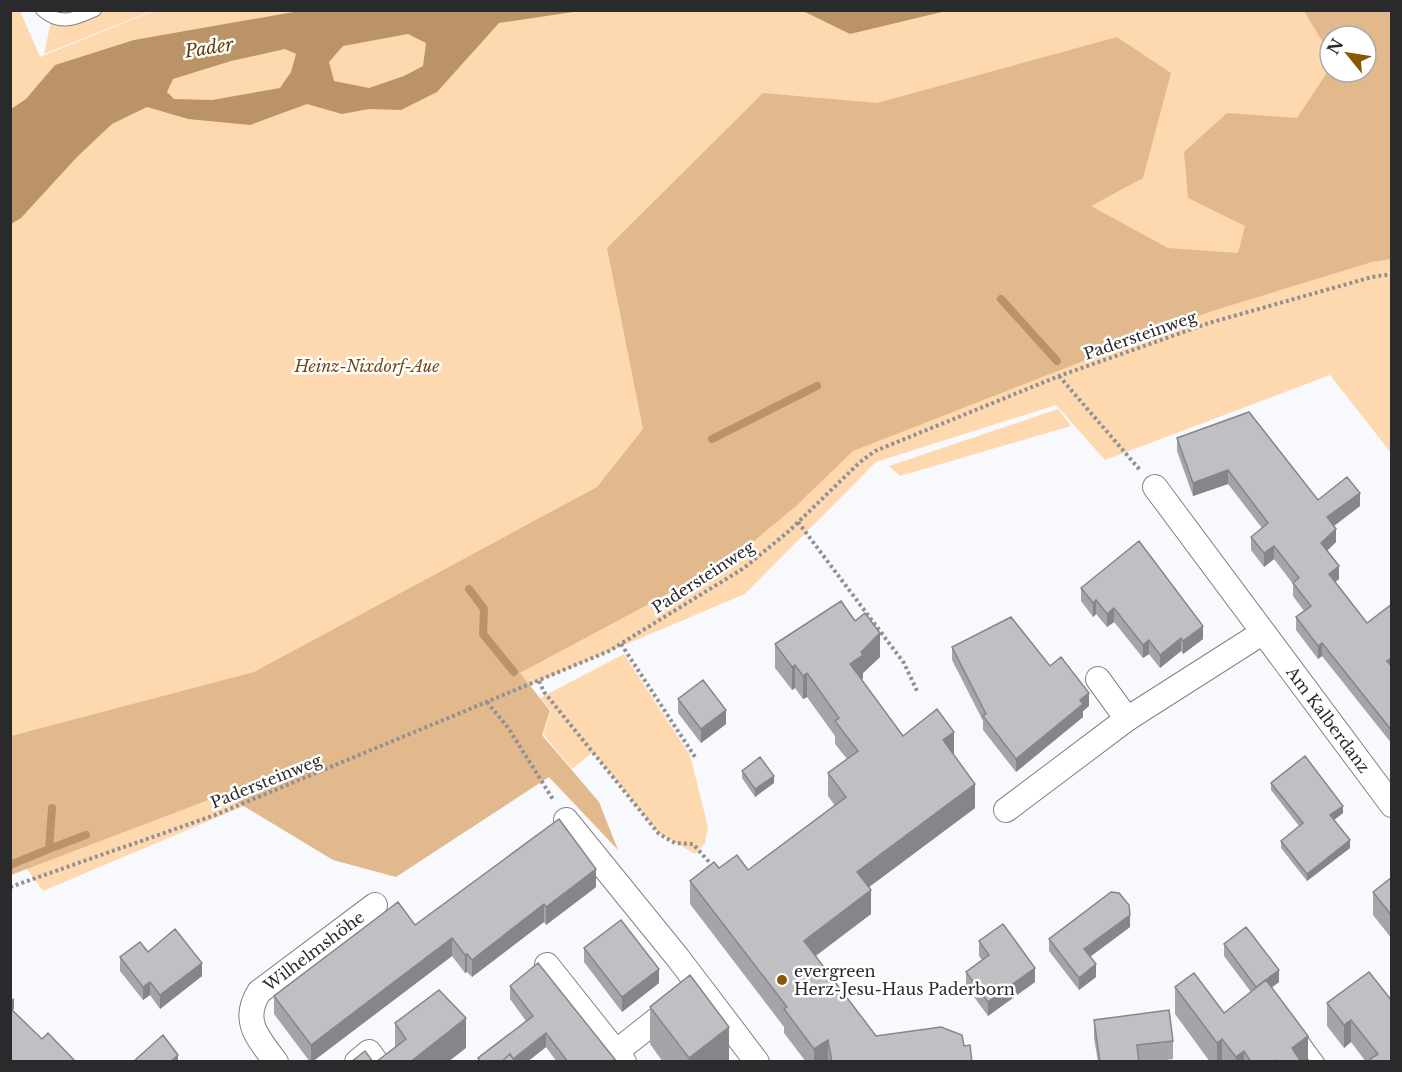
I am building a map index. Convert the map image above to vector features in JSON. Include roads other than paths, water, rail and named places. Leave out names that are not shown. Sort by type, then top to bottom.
[{"type":"street","name":"Am Kalberdanz","points":[[1155,487],[1392,805]]},
{"type":"street","points":[[1006,810],[1127,719],[1262,633]]},
{"type":"street","points":[[1098,679],[1127,719]]},
{"type":"street","points":[[562,824],[700,986],[757,1062]]},
{"type":"street","name":"Wilhelmshöhe","points":[[276,1062],[253,1031],[252,1004],[259,992],[375,905]]},
{"type":"street","points":[[547,965],[620,1057],[700,986]]},
{"type":"street","points":[[357,1062],[369,1052],[376,1062]]},
{"type":"lane","points":[[42,10],[49,17],[70,21],[95,10]]},
{"type":"lane","points":[[1293,1027],[1318,1062]]},
{"type":"water","name":"Pader","points":[[299,11],[580,11],[499,23],[437,92],[401,110],[369,109],[342,114],[307,104],[250,125],[188,119],[147,107],[112,124],[77,157],[21,218],[11,224],[11,109],[26,99],[55,65],[134,40]],"holes":[[[408,34],[426,43],[423,66],[404,76],[369,88],[334,81],[329,62],[343,46]],[[285,49],[296,54],[291,72],[280,88],[212,100],[174,99],[167,92],[173,79],[231,61]]]},
{"type":"water","points":[[803,11],[946,11],[850,34]]},
{"type":"waterway","points":[[1001,299],[1057,361]]},
{"type":"waterway","points":[[712,439],[817,386]]},
{"type":"waterway","points":[[469,589],[484,609],[483,634],[514,672]]},
{"type":"waterway","points":[[10,865],[49,849],[52,808]]},
{"type":"waterway","points":[[49,849],[86,835]]},
{"type":"place","name":"evergreen Herz-Jesu-Haus Paderborn","points":[[782,980]]},
{"type":"park label","name":"Heinz-Nixdorf-Aue","points":[[367,366]]}]
